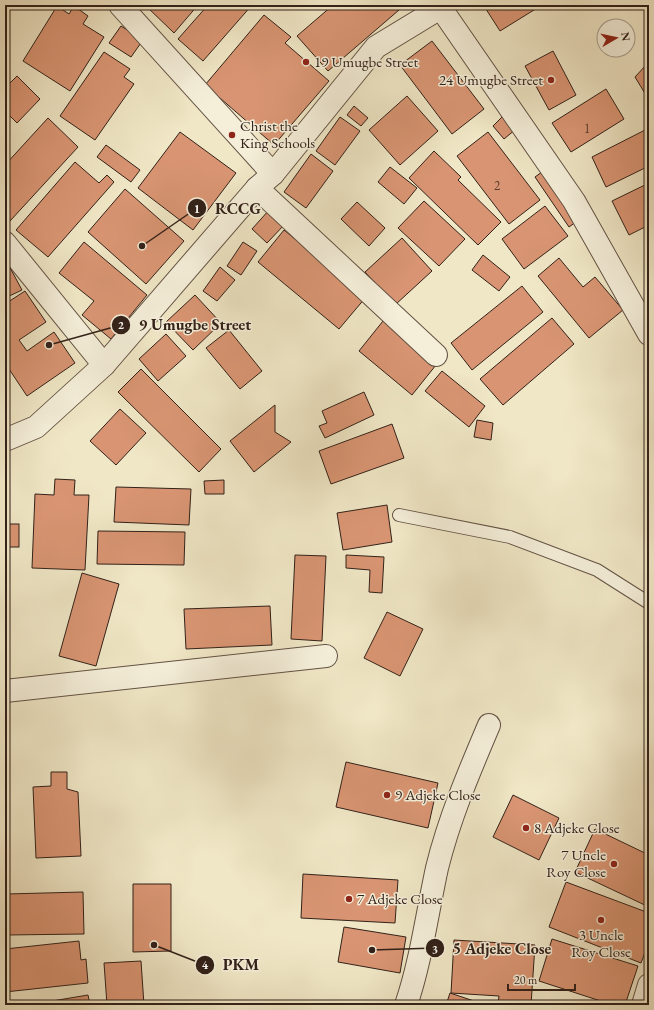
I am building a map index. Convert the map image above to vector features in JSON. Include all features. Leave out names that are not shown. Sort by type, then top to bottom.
[{"type":"street","points":[[120,5],[265,181],[436,355]]},
{"type":"street","points":[[5,440],[36,427],[104,365],[265,181],[376,47],[442,6],[574,201],[649,334]]},
{"type":"street","points":[[5,243],[104,365]]},
{"type":"street","points":[[5,691],[326,656]]},
{"type":"street","points":[[406,1005],[414,981],[440,860],[459,795],[489,725]]},
{"type":"street","points":[[643,1005],[649,985]]},
{"type":"lane","points":[[399,515],[510,538],[596,570],[649,603]]},
{"type":"building","points":[[145,5],[198,5],[174,33]]},
{"type":"building","points":[[208,5],[252,5],[203,61],[178,39]]},
{"type":"building","points":[[333,5],[395,5],[399,10],[328,71],[297,36]]},
{"type":"building","points":[[542,5],[500,31],[484,6]]},
{"type":"building","points":[[57,6],[69,14],[74,6],[88,16],[83,24],[104,37],[70,91],[23,61]]},
{"type":"building","points":[[264,15],[291,37],[285,43],[329,81],[274,145],[205,85]]},
{"type":"building","points":[[121,26],[143,40],[131,57],[109,43]]},
{"type":"building","points":[[432,41],[484,109],[452,134],[400,65]]},
{"type":"building","name":"24 Umugbe Street","points":[[553,51],[576,95],[549,110],[525,66]]},
{"type":"building","points":[[104,52],[130,69],[124,77],[134,84],[95,140],[60,116]]},
{"type":"building","points":[[647,64],[649,69],[649,100],[635,77]]},
{"type":"building","points":[[17,76],[40,99],[17,123],[5,111],[5,88]]},
{"type":"building","points":[[606,89],[624,119],[571,152],[552,123]]},
{"type":"building","points":[[407,96],[438,131],[400,165],[369,130]]},
{"type":"building","points":[[354,106],[368,118],[361,126],[347,115]]},
{"type":"building","points":[[504,115],[516,129],[504,139],[493,126]]},
{"type":"building","points":[[340,117],[360,131],[335,165],[316,151]]},
{"type":"building","points":[[48,118],[78,147],[10,221],[5,217],[5,165]]},
{"type":"building","points":[[649,128],[649,166],[606,187],[592,157]]},
{"type":"building","points":[[180,132],[236,173],[193,230],[138,188]]},
{"type":"building","points":[[488,132],[540,200],[509,224],[457,156]]},
{"type":"building","points":[[106,145],[140,170],[131,182],[97,157]]},
{"type":"building","points":[[434,151],[461,177],[458,180],[501,222],[478,245],[409,178]]},
{"type":"building","points":[[311,154],[333,171],[306,208],[284,192]]},
{"type":"building","points":[[75,162],[99,183],[107,175],[114,182],[48,257],[16,230]]},
{"type":"building","points":[[390,167],[417,188],[404,204],[378,182]]},
{"type":"building","points":[[546,169],[580,219],[569,227],[535,177]]},
{"type":"building","points":[[649,183],[649,225],[629,235],[612,201]]},
{"type":"building","points":[[125,189],[184,241],[146,284],[88,232]]},
{"type":"building","points":[[424,201],[465,239],[439,266],[398,228]]},
{"type":"building","points":[[357,202],[385,228],[369,246],[341,219]]},
{"type":"building","points":[[545,206],[568,236],[524,269],[502,239]]},
{"type":"building","points":[[270,209],[285,224],[267,243],[252,229]]},
{"type":"building","points":[[284,230],[366,297],[339,329],[258,262]]},
{"type":"building","points":[[402,238],[432,271],[395,305],[365,272]]},
{"type":"building","points":[[84,242],[147,295],[111,339],[82,315],[94,301],[59,273]]},
{"type":"building","points":[[243,242],[257,251],[241,275],[227,266]]},
{"type":"building","points":[[483,255],[510,277],[499,291],[472,270]]},
{"type":"building","points":[[559,258],[583,287],[595,277],[623,310],[589,338],[538,276]]},
{"type":"building","points":[[8,264],[22,290],[5,298],[5,266]]},
{"type":"building","points":[[220,267],[235,280],[217,301],[203,291]]},
{"type":"building","points":[[522,286],[543,312],[472,370],[451,343]]},
{"type":"building","points":[[25,291],[46,322],[19,340],[27,351],[54,332],[75,363],[27,396],[5,363],[5,304]]},
{"type":"building","points":[[195,295],[221,323],[193,350],[166,322]]},
{"type":"building","points":[[552,318],[574,344],[503,405],[480,379]]},
{"type":"building","points":[[383,321],[436,365],[412,395],[359,351]]},
{"type":"building","points":[[229,330],[262,371],[240,389],[206,348]]},
{"type":"building","points":[[166,334],[186,356],[158,381],[139,359]]},
{"type":"building","points":[[141,369],[221,449],[199,472],[118,392]]},
{"type":"building","points":[[442,371],[485,406],[469,427],[425,391]]},
{"type":"building","points":[[364,392],[374,415],[325,438],[319,426],[327,423],[322,411]]},
{"type":"building","points":[[275,405],[275,432],[291,442],[254,472],[230,441]]},
{"type":"building","points":[[120,409],[146,433],[116,465],[90,441]]},
{"type":"building","points":[[477,420],[493,423],[491,440],[474,437]]},
{"type":"building","points":[[392,424],[404,458],[331,484],[319,451]]},
{"type":"building","points":[[55,479],[75,480],[74,495],[89,495],[85,570],[32,568],[35,494],[54,495]]},
{"type":"building","points":[[224,480],[224,494],[205,494],[204,481]]},
{"type":"building","points":[[116,487],[191,489],[189,525],[114,522]]},
{"type":"building","points":[[387,505],[392,542],[343,550],[337,513]]},
{"type":"building","points":[[6,524],[19,524],[19,547],[6,547]]},
{"type":"building","points":[[98,531],[185,532],[184,565],[97,564]]},
{"type":"building","points":[[295,555],[326,556],[322,641],[291,639]]},
{"type":"building","points":[[346,555],[384,557],[382,593],[369,592],[370,570],[346,568]]},
{"type":"building","points":[[82,573],[119,584],[96,666],[59,656]]},
{"type":"building","points":[[270,606],[272,645],[186,649],[184,609]]},
{"type":"building","points":[[387,612],[423,629],[400,676],[364,658]]},
{"type":"building","name":"9 Adjeke Close","points":[[346,762],[438,783],[428,828],[336,807]]},
{"type":"building","points":[[51,772],[67,772],[67,789],[78,792],[81,856],[36,858],[33,787],[51,786]]},
{"type":"building","name":"8 Adjeke Close","points":[[513,795],[559,818],[539,860],[493,837]]},
{"type":"building","name":"7 Uncle Roy Close","points":[[595,829],[649,855],[649,907],[575,872]]},
{"type":"building","name":"7 Adjeke Close","points":[[303,874],[398,880],[395,923],[301,918]]},
{"type":"building","name":"3 Uncle Roy Close","points":[[566,882],[649,913],[649,942],[641,963],[549,927]]},
{"type":"building","points":[[133,884],[171,884],[171,951],[133,952]]},
{"type":"building","points":[[83,892],[84,934],[7,935],[6,894]]},
{"type":"building","points":[[344,927],[406,937],[400,973],[338,962]]},
{"type":"building","name":"3 Uncle Roy Close","points":[[552,939],[638,966],[625,1005],[613,1005],[539,981]]},
{"type":"building","points":[[454,940],[535,945],[531,1005],[498,1004],[499,996],[451,993]]},
{"type":"building","points":[[79,941],[81,960],[86,959],[88,983],[5,992],[5,949]]},
{"type":"building","points":[[141,961],[144,1005],[107,1005],[104,963]]},
{"type":"building","points":[[450,993],[486,1005],[446,1005]]},
{"type":"building","points":[[88,995],[90,1005],[28,1005]]},
{"type":"place","name":"19 Umugbe Street","points":[[306,62]]},
{"type":"place","name":"24 Umugbe Street","points":[[551,80]]},
{"type":"place","name":"Christ the King Schools","points":[[232,135]]},
{"type":"place","name":"RCCG","points":[[142,246]]},
{"type":"place","name":"9 Umugbe Street","points":[[49,345]]},
{"type":"place","name":"9 Adjeke Close","points":[[387,795]]},
{"type":"place","name":"8 Adjeke Close","points":[[526,828]]},
{"type":"place","name":"7 Uncle Roy Close","points":[[614,864]]},
{"type":"place","name":"7 Adjeke Close","points":[[349,899]]},
{"type":"place","name":"3 Uncle Roy Close","points":[[601,920]]},
{"type":"place","name":"PKM","points":[[154,945]]},
{"type":"place","name":"5 Adjeke Close","points":[[372,950]]}]
